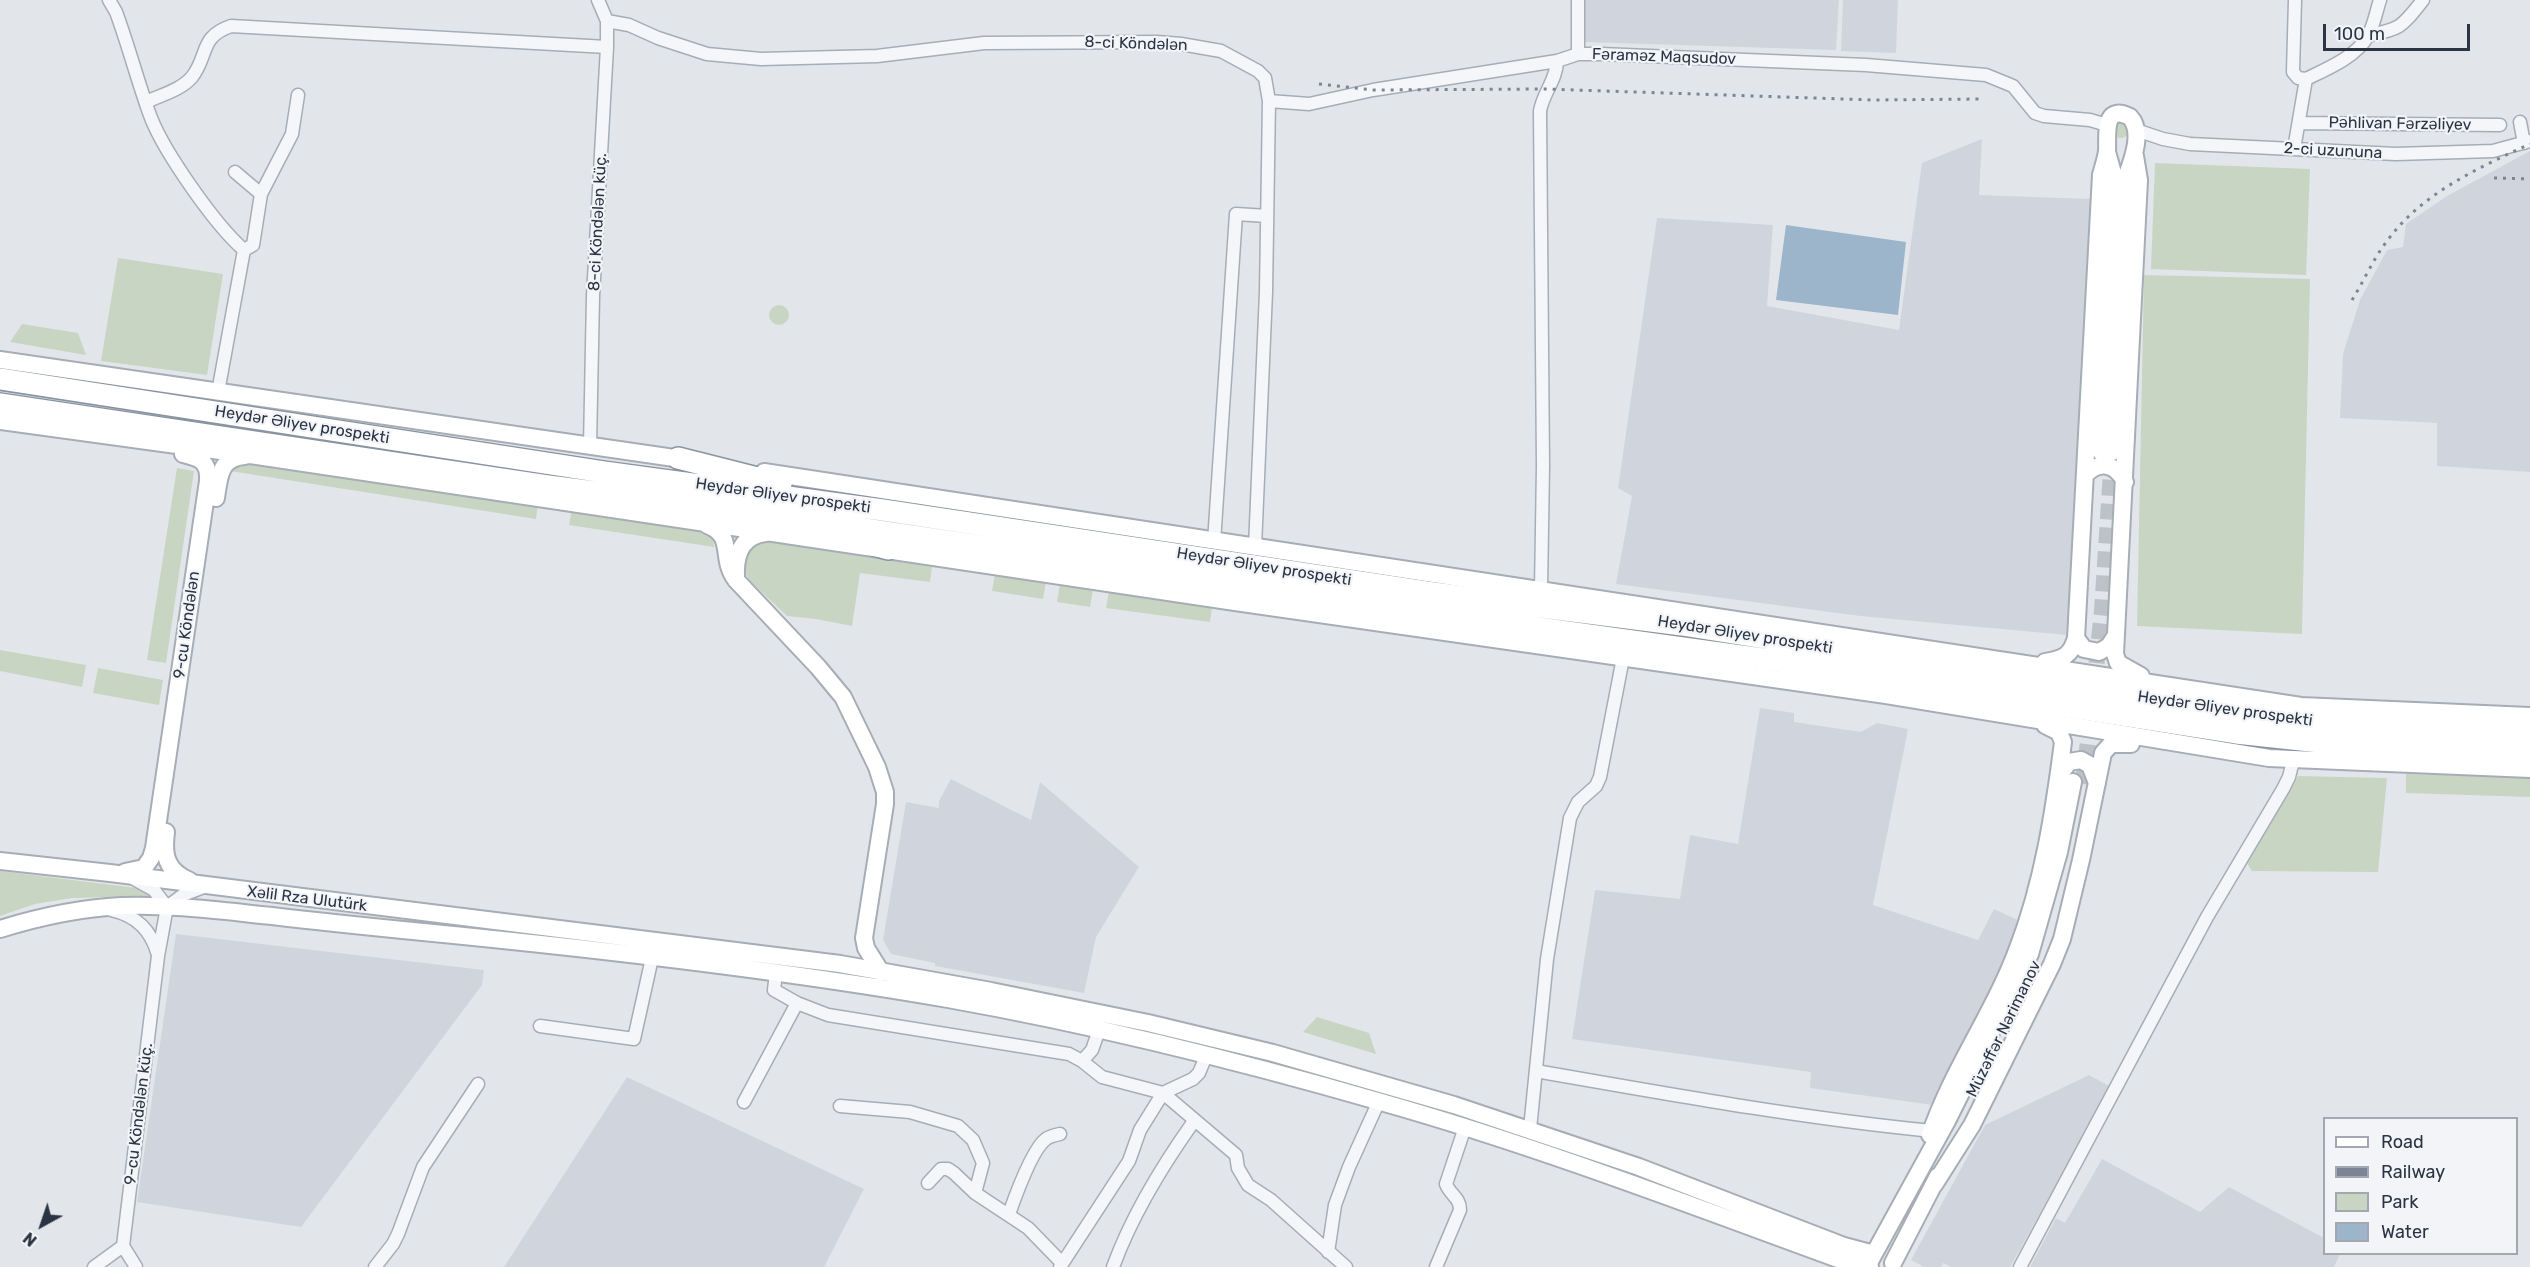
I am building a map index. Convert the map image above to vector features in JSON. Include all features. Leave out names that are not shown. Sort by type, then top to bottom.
[{"type":"highway","name":"Heydər Əliyev prospekti","points":[[0,379],[604,472],[883,510],[1434,593],[1682,625],[2241,713],[2359,726],[2530,732]]},
{"type":"highway","name":"Heydər Əliyev prospekti","points":[[0,404],[548,486],[764,514],[1418,612],[1777,661],[2236,733],[2357,746],[2530,752]]},
{"type":"highway","points":[[678,458],[883,510]]},
{"type":"highway","points":[[764,514],[888,549]]},
{"type":"main road","points":[[2107,128],[2111,139],[2119,144],[2129,142],[2136,132]]},
{"type":"main road","points":[[2033,664],[2065,658],[2074,646],[2076,638],[2101,175],[2107,151],[2107,128]]},
{"type":"main road","points":[[2107,151],[2114,177],[2106,452],[2126,178],[2134,153],[2136,132]]},
{"type":"main road","points":[[2134,153],[2139,180],[2115,659],[2130,672],[2158,684]]},
{"type":"main road","points":[[0,360],[678,458],[1214,542],[2301,706],[2530,716]]},
{"type":"main road","points":[[0,421],[257,456],[1886,695],[2269,758]]},
{"type":"main road","name":"9-cu Köndələn","points":[[91,435],[198,458],[207,466],[208,471],[154,848],[144,868],[110,873]]},
{"type":"main road","name":"9-cu Köndələn","points":[[208,887],[177,874],[165,860],[164,848],[220,475],[224,465],[232,458],[257,456]]},
{"type":"main road","points":[[2086,474],[2096,466],[2110,466],[2121,474],[2125,482]]},
{"type":"main road","points":[[692,520],[711,526],[722,533],[726,544],[727,566],[736,580],[843,697],[867,744],[885,792],[883,826],[864,938],[866,948],[881,972]]},
{"type":"main road","points":[[736,580],[737,557],[743,544],[757,534],[776,532]]},
{"type":"main road","points":[[2076,638],[2084,649],[2099,652],[2109,646],[2115,637]]},
{"type":"main road","points":[[1873,1260],[1992,1033],[2030,954],[2078,781],[2062,736],[2055,729],[2030,719]]},
{"type":"main road","points":[[1917,1176],[1939,1110],[2018,948],[2046,852],[2078,781],[2107,746],[2115,743],[2293,761],[2530,769]]},
{"type":"main road","name":"Müzəffər Nərimanov","points":[[1892,1266],[1935,1185],[1961,1118],[2038,960],[2058,895],[2078,781]]},
{"type":"main road","name":"Xəlil Rza Ulutürk","points":[[0,861],[110,873],[614,944]]},
{"type":"main road","points":[[0,929],[44,917],[100,908],[167,907]]},
{"type":"main road","name":"Xəlil Rza Ulutürk","points":[[167,907],[614,944]]},
{"type":"main road","points":[[840,964],[855,951],[864,938]]},
{"type":"main road","points":[[614,944],[840,964],[881,972],[1379,1101],[1636,1175],[1844,1246],[1873,1260]]},
{"type":"main road","points":[[614,944],[652,958],[776,974],[954,992],[1148,1023],[1273,1053],[1395,1086],[1530,1129],[1841,1263],[1873,1260],[1887,1253],[1892,1266]]},
{"type":"street","points":[[110,0],[117,12],[152,120],[213,216],[230,238],[244,250]]},
{"type":"street","name":"8-ci Köndələn küç.","points":[[590,446],[593,296],[607,47],[607,21],[598,0]]},
{"type":"street","points":[[1578,0],[1578,54]]},
{"type":"street","points":[[2295,0],[2294,72],[2298,78],[2306,79],[2355,50],[2369,35],[2380,0]]},
{"type":"street","points":[[2369,35],[2395,30],[2404,24],[2423,0]]},
{"type":"street","name":"8-ci Köndələn","points":[[607,21],[629,25],[658,38],[706,54],[761,59],[877,56],[984,43],[1157,42],[1221,51],[1258,71],[1265,78],[1269,101],[1255,547]]},
{"type":"street","points":[[146,102],[179,87],[190,78],[199,67],[210,39],[217,31],[231,26],[607,47]]},
{"type":"street","name":"Fəraməz Maqsudov","points":[[1269,101],[1309,104],[1373,90],[1557,61],[1578,54],[1866,65],[1986,75],[2013,86],[2035,113],[2044,116],[2090,120],[2107,128]]},
{"type":"street","points":[[1541,590],[1543,466],[1540,111],[1543,97],[1556,74],[1557,61]]},
{"type":"street","points":[[2294,149],[2306,79]]},
{"type":"street","points":[[244,250],[253,245],[261,194],[292,134],[298,95]]},
{"type":"street","points":[[2520,122],[2527,142]]},
{"type":"street","name":"Pəhlivan Fərzəliyev","points":[[2299,123],[2500,125]]},
{"type":"street","name":"2-ci uzununa","points":[[2136,132],[2183,143],[2396,154],[2493,151],[2527,142]]},
{"type":"street","points":[[235,172],[261,194]]},
{"type":"street","points":[[1214,542],[1236,214],[1267,216]]},
{"type":"street","points":[[218,392],[244,250]]},
{"type":"street","points":[[1530,1129],[1547,959],[1570,818],[1578,802],[1596,786],[1600,777],[1623,658]]},
{"type":"street","points":[[2020,1267],[2206,917],[2283,789],[2293,761]]},
{"type":"street","points":[[110,873],[148,885],[167,907],[190,892],[208,887]]},
{"type":"street","name":"9-cu Köndələn küç.","points":[[123,1246],[158,956],[167,907]]},
{"type":"street","points":[[100,908],[126,914],[157,936],[163,928]]},
{"type":"street","points":[[149,932],[158,956]]},
{"type":"street","points":[[540,1026],[634,1039],[652,958]]},
{"type":"street","points":[[776,974],[774,990],[797,1003],[828,1015],[1070,1054],[1102,1077],[1163,1093],[1236,1155],[1238,1168],[1248,1185],[1271,1200],[1346,1267]]},
{"type":"street","points":[[744,1102],[797,1003]]},
{"type":"street","points":[[1082,1061],[1092,1050],[1099,1030]]},
{"type":"street","points":[[928,1183],[941,1169],[948,1169],[975,1193],[1028,1228],[1061,1265],[1129,1161],[1140,1130],[1163,1093],[1193,1079],[1199,1073],[1206,1056]]},
{"type":"street","points":[[1536,1071],[1754,1109],[1932,1131]]},
{"type":"street","points":[[375,1267],[398,1234],[423,1167],[478,1084]]},
{"type":"street","points":[[1328,1252],[1335,1205],[1349,1167],[1379,1101]]},
{"type":"street","points":[[840,1106],[910,1112],[958,1126],[973,1140],[983,1162],[975,1193]]},
{"type":"street","points":[[1113,1267],[1123,1240],[1163,1167],[1194,1121]]},
{"type":"street","points":[[1436,1267],[1460,1210],[1460,1202],[1449,1191],[1446,1184],[1465,1127]]},
{"type":"street","points":[[1009,1214],[1017,1190],[1038,1148],[1049,1137],[1060,1134]]},
{"type":"street","points":[[94,1267],[123,1246],[136,1267]]},
{"type":"shaded area","points":[[1585,0],[1839,0],[1836,50],[1584,42]]},
{"type":"shaded area","points":[[1843,0],[1898,0],[1896,53],[1841,51]]},
{"type":"shaded area","points":[[1982,139],[1979,195],[2091,199],[2067,635],[1860,616],[1616,584],[1632,496],[1618,488],[1657,218],[1773,225],[1767,306],[1899,330],[1922,163]]},
{"type":"shaded area","points":[[2530,151],[2530,472],[2437,466],[2437,423],[2340,418],[2343,354],[2360,300],[2387,250],[2403,247],[2406,224],[2447,196]]},
{"type":"shaded area","points":[[1760,708],[1794,713],[1794,722],[1861,732],[1877,723],[1908,729],[1873,905],[1978,940],[1994,909],[2020,921],[2004,962],[1933,1105],[1810,1088],[1811,1072],[1572,1039],[1595,890],[1680,899],[1690,835],[1738,844]]},
{"type":"shaded area","points":[[951,779],[1031,820],[1040,782],[1139,867],[1096,937],[1084,993],[935,966],[935,963],[891,954],[883,940],[906,802],[939,808],[939,801]]},
{"type":"shaded area","points":[[176,934],[484,970],[482,985],[301,1227],[137,1202]]},
{"type":"shaded area","points":[[2089,1075],[2111,1087],[2010,1267],[1951,1267],[1943,1263],[1941,1267],[1924,1267],[1911,1260],[1985,1125]]},
{"type":"shaded area","points":[[627,1077],[864,1189],[824,1267],[504,1267]]},
{"type":"shaded area","points":[[2102,1159],[2200,1212],[2229,1187],[2323,1237],[2323,1255],[2340,1255],[2334,1267],[2030,1267],[2056,1218],[2065,1223]]},
{"type":"green space","points":[[2121,122],[2127,124],[2129,130],[2127,136],[2121,138],[2115,136],[2113,130],[2115,124]]},
{"type":"green space","points":[[2155,163],[2310,169],[2306,275],[2151,269]]},
{"type":"green space","points":[[118,258],[223,274],[207,375],[101,361]]},
{"type":"green space","points":[[2144,275],[2310,279],[2302,634],[2137,626]]},
{"type":"green space","points":[[779,305],[786,308],[789,315],[786,322],[779,325],[772,322],[769,315],[772,308]]},
{"type":"green space","points":[[22,324],[78,333],[86,355],[10,342]]},
{"type":"green space","points":[[237,460],[538,504],[536,519],[230,471]]},
{"type":"green space","points":[[177,468],[194,471],[166,663],[147,660]]},
{"type":"green space","points":[[572,509],[702,529],[713,536],[714,547],[569,525]]},
{"type":"green space","points":[[764,538],[932,567],[930,582],[860,573],[852,626],[787,616],[750,581],[742,568],[751,543]]},
{"type":"green space","points":[[995,574],[1046,582],[1043,599],[992,591]]},
{"type":"green space","points":[[1060,583],[1093,589],[1090,607],[1057,602]]},
{"type":"green space","points":[[1109,591],[1212,607],[1210,622],[1106,608]]},
{"type":"green space","points":[[0,650],[86,665],[82,687],[0,671]]},
{"type":"green space","points":[[98,668],[163,680],[159,705],[93,693]]},
{"type":"green space","points":[[2406,774],[2530,777],[2530,797],[2406,793]]},
{"type":"green space","points":[[2298,776],[2387,778],[2378,872],[2252,871],[2247,863]]},
{"type":"green space","points":[[0,871],[144,889],[151,896],[72,898],[35,904],[0,916]]},
{"type":"green space","points":[[1317,1017],[1369,1033],[1376,1054],[1303,1032]]},
{"type":"water","points":[[1786,225],[1906,242],[1898,315],[1776,300]]},
{"type":"tunnel","points":[[2094,687],[2102,611],[2112,456]]},
{"type":"tunnel","points":[[2083,784],[2091,716]]},
{"type":"railway","points":[[1319,84],[1373,90],[1546,89],[1873,100],[1981,99]]},
{"type":"railway","points":[[2352,300],[2382,248],[2401,224],[2417,209],[2471,173],[2530,144]]},
{"type":"railway","points":[[2494,178],[2530,179]]}]
